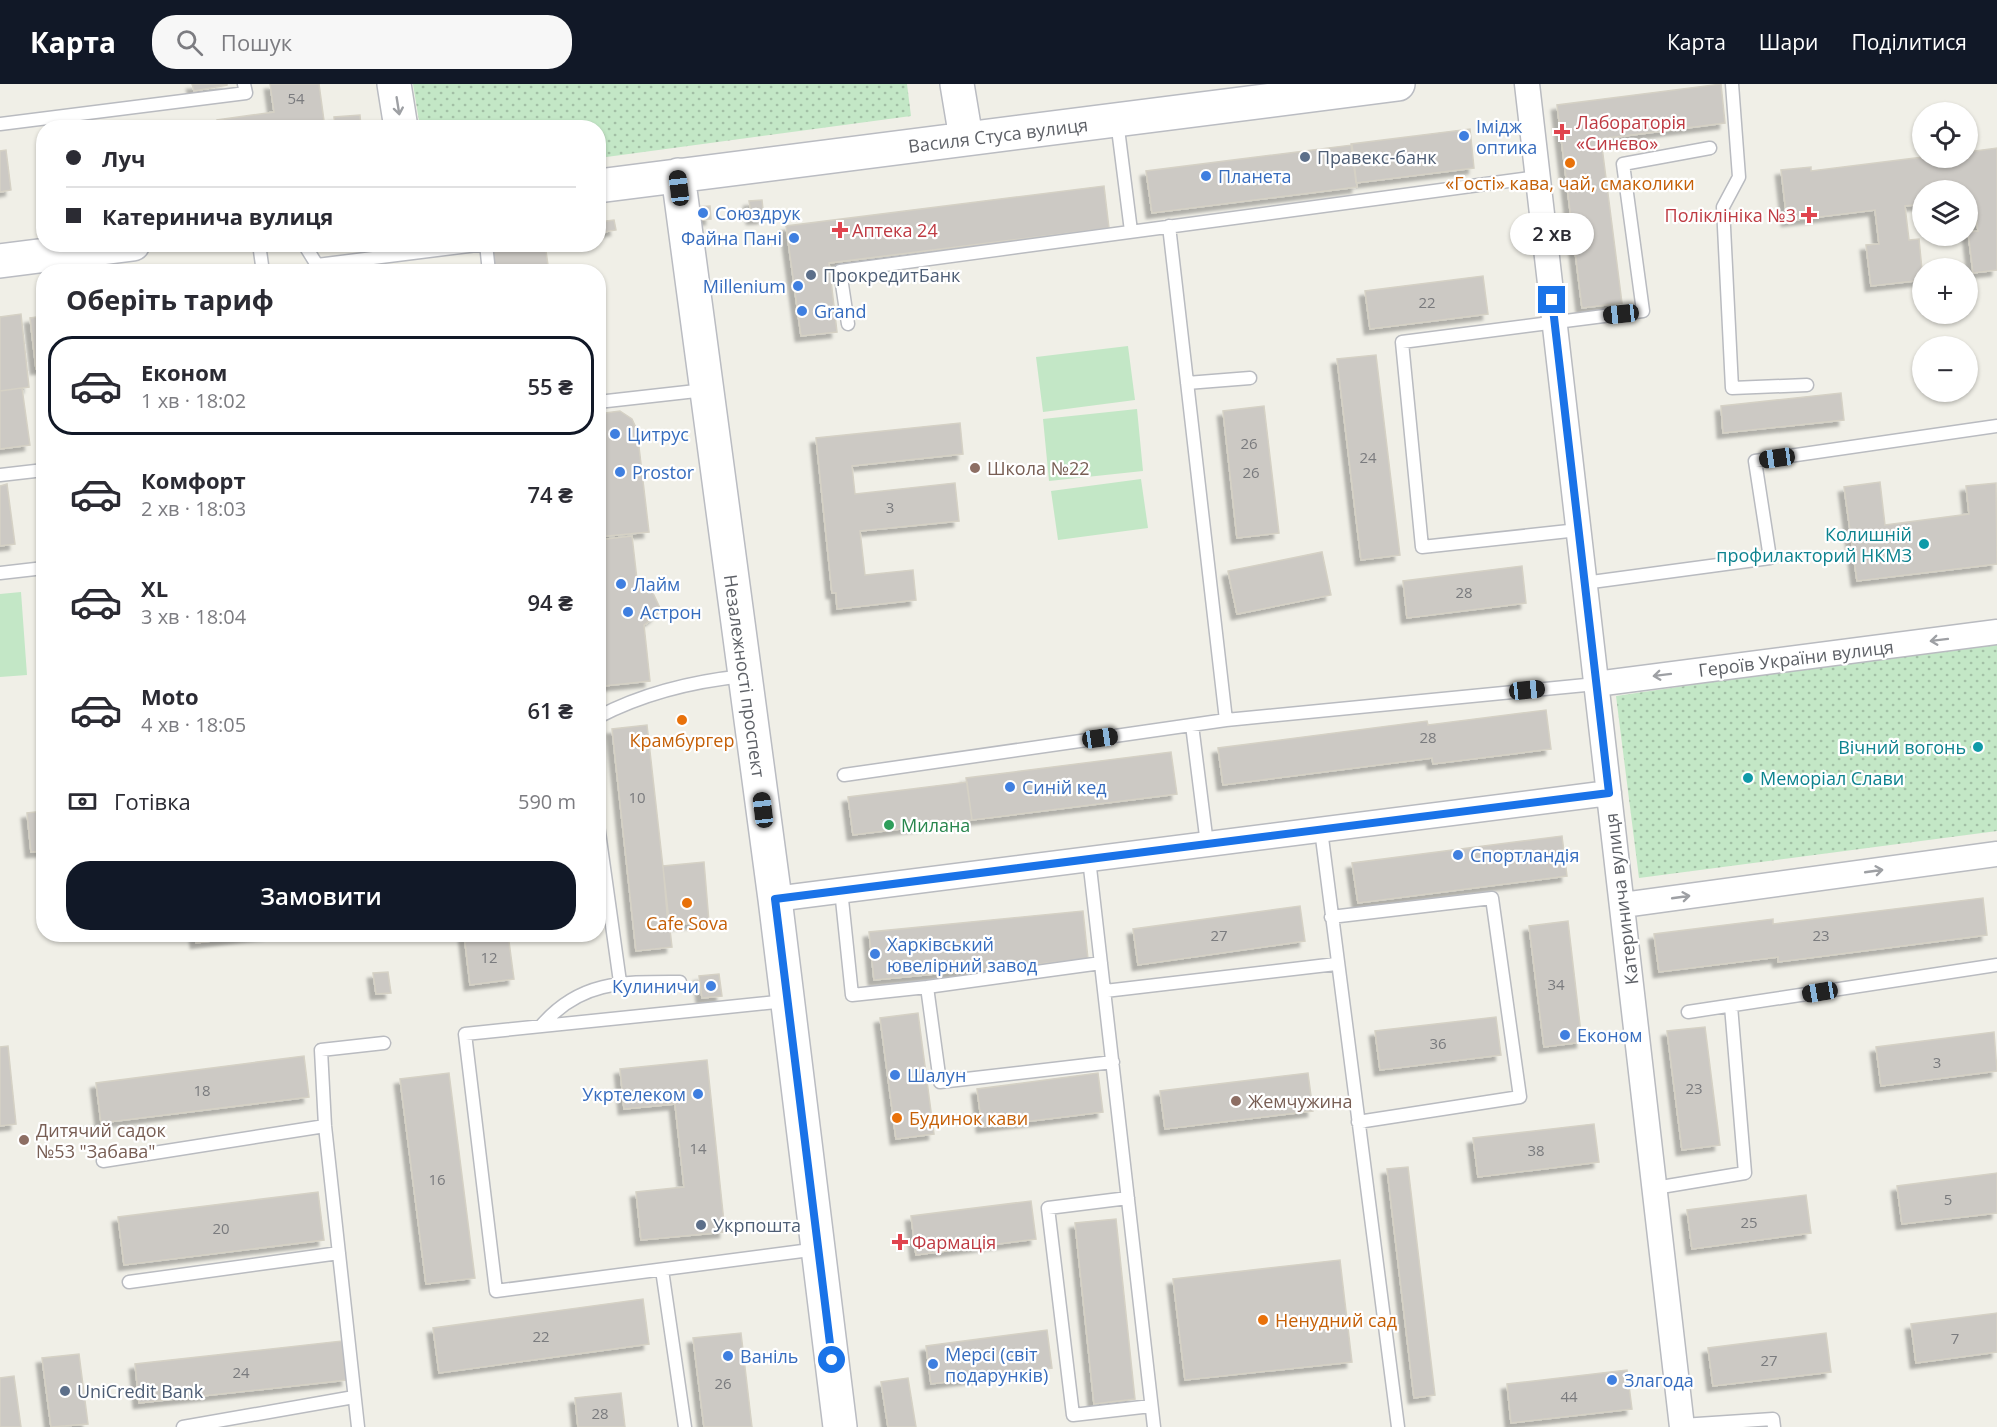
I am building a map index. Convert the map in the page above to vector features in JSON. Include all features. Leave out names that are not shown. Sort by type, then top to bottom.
[{"type":"street","points":[[394,84],[400,120]]},
{"type":"street","points":[[957,84],[966,138]]},
{"type":"street","name":"Василя Стуса вулиця","points":[[606,185],[1398,84]]},
{"type":"street","name":"Катеринича вулиця","points":[[1527,84],[1682,1426]]},
{"type":"street","name":"Незалежності проспект","points":[[678,176],[775,899],[840,1427]]},
{"type":"street","points":[[0,261],[70,252]]},
{"type":"street","name":"Героїв України вулиця","points":[[1596,684],[1997,632]]},
{"type":"street","points":[[775,899],[1609,793]]},
{"type":"street","points":[[1623,905],[1997,854]]},
{"type":"lane","points":[[0,124],[246,93],[244,84]]},
{"type":"lane","points":[[1732,84],[1739,177],[1723,207],[1732,388],[1807,385]]},
{"type":"lane","points":[[1117,120],[1131,231]]},
{"type":"lane","points":[[1578,530],[1422,547],[1402,342],[1644,311],[1623,164],[1710,148]]},
{"type":"lane","points":[[848,324],[840,271],[1538,177]]},
{"type":"lane","points":[[1169,226],[1226,720]]},
{"type":"lane","points":[[346,264],[430,252]]},
{"type":"lane","points":[[1187,383],[1250,378]]},
{"type":"lane","points":[[606,401],[706,390]]},
{"type":"lane","points":[[1584,583],[1770,558],[1755,461],[1997,426]]},
{"type":"lane","points":[[0,475],[36,471]]},
{"type":"lane","points":[[0,573],[36,569]]},
{"type":"lane","points":[[606,713],[708,680],[746,676]]},
{"type":"lane","points":[[844,775],[1226,720],[1596,684]]},
{"type":"lane","points":[[1192,725],[1207,844]]},
{"type":"lane","points":[[1321,830],[1336,964],[1398,1427]]},
{"type":"lane","points":[[1089,859],[1154,1427]]},
{"type":"lane","points":[[606,882],[620,982]]},
{"type":"lane","points":[[842,890],[852,994],[927,987],[1101,963]]},
{"type":"lane","points":[[1331,917],[1492,898],[1520,1097],[1358,1122]]},
{"type":"lane","points":[[1105,991],[1336,964]]},
{"type":"lane","points":[[1688,1012],[1997,965]]},
{"type":"lane","points":[[542,1025],[558,1007],[597,988],[620,982],[680,982]]},
{"type":"lane","points":[[927,987],[940,1082],[1113,1062]]},
{"type":"lane","points":[[788,1001],[465,1034],[496,1291],[818,1249]]},
{"type":"lane","points":[[1655,1188],[1745,1173],[1731,1006]]},
{"type":"lane","points":[[358,1427],[325,1126],[321,1050],[384,1043]]},
{"type":"lane","points":[[104,1161],[325,1126]]},
{"type":"lane","points":[[1128,1198],[1048,1208],[1073,1415],[1151,1406]]},
{"type":"lane","points":[[129,1282],[339,1253]]},
{"type":"lane","points":[[662,1270],[685,1427]]},
{"type":"lane","points":[[183,1427],[354,1397]]},
{"type":"lane","points":[[1682,1426],[1773,1419],[1774,1427]]},
{"type":"green space","points":[[413,84],[907,84],[911,116],[606,157],[606,120],[419,120]]},
{"type":"green space","points":[[1128,346],[1135,400],[1043,412],[1036,357]]},
{"type":"green space","points":[[1137,409],[1143,471],[1049,481],[1043,419]]},
{"type":"green space","points":[[1141,479],[1148,528],[1058,540],[1051,491]]},
{"type":"green space","points":[[21,592],[27,675],[0,677],[0,594]]},
{"type":"green space","points":[[1997,640],[1997,831],[1639,878],[1616,696]]},
{"type":"building","points":[[192,84],[227,84],[227,85],[194,91]]},
{"type":"building","points":[[270,84],[319,84],[324,120],[217,120],[274,112]]},
{"type":"building","points":[[1721,84],[1725,123],[1601,139],[1622,303],[1582,308],[1557,105]]},
{"type":"building","points":[[360,115],[360,120],[334,120],[334,117]]},
{"type":"building","points":[[1470,129],[1474,168],[1356,183],[1351,144]]},
{"type":"building","points":[[1352,145],[1357,187],[1152,213],[1146,171]]},
{"type":"building","name":"Поліклініка №3","points":[[1997,148],[1997,270],[1978,272],[1978,258],[1971,258],[1970,246],[1978,246],[1978,180],[1912,180],[1912,205],[1905,206],[1909,240],[1912,240],[1912,246],[1920,246],[1921,258],[1912,258],[1912,281],[1871,286],[1866,245],[1879,244],[1875,210],[1787,221],[1781,170],[1811,167],[1811,171],[1912,158],[1912,168],[1978,168],[1978,151]]},
{"type":"building","points":[[6,150],[11,190],[0,192],[0,151]]},
{"type":"building","points":[[1104,186],[1109,228],[829,263],[837,332],[801,336],[786,226]]},
{"type":"building","points":[[762,200],[764,218],[752,219],[749,201]]},
{"type":"building","name":"Союздрук","points":[[710,206],[711,219],[696,221],[694,207]]},
{"type":"building","points":[[614,220],[616,230],[606,232],[606,221]]},
{"type":"building","points":[[493,252],[546,252],[548,264],[494,264]]},
{"type":"building","points":[[1483,276],[1488,314],[1370,329],[1365,291]]},
{"type":"building","points":[[21,314],[29,387],[0,391],[0,317]]},
{"type":"building","points":[[36,317],[36,369],[30,318]]},
{"type":"building","points":[[1376,355],[1400,555],[1361,560],[1337,359]]},
{"type":"building","points":[[22,388],[30,445],[0,449],[0,391]]},
{"type":"building","points":[[1841,393],[1844,420],[1723,433],[1721,406]]},
{"type":"building","points":[[1264,406],[1279,533],[1237,538],[1223,411]]},
{"type":"building","points":[[620,411],[632,419],[637,430],[649,532],[606,536],[606,413]]},
{"type":"building","points":[[960,423],[963,454],[852,466],[855,494],[955,483],[959,521],[860,531],[865,575],[913,570],[916,600],[837,609],[836,593],[832,593],[816,438]]},
{"type":"building","name":"Колишній профилакторий НКМЗ","points":[[1880,482],[1885,525],[1969,514],[1966,486],[1996,483],[1997,564],[1857,581],[1844,487]]},
{"type":"building","points":[[7,484],[15,544],[0,546],[0,486]]},
{"type":"building","name":"Астрон","points":[[632,536],[638,588],[653,593],[660,608],[656,616],[644,625],[650,681],[606,686],[606,539]]},
{"type":"building","points":[[1322,552],[1331,595],[1237,614],[1228,571]]},
{"type":"building","points":[[1522,566],[1526,603],[1407,618],[1403,581]]},
{"type":"building","points":[[1546,710],[1551,749],[1433,764],[1432,758],[1223,785],[1218,748],[1427,721],[1428,725]]},
{"type":"building","points":[[647,725],[672,947],[636,951],[612,729]]},
{"type":"building","points":[[1171,752],[1177,794],[972,820],[966,778]]},
{"type":"building","points":[[967,782],[972,820],[853,835],[848,797]]},
{"type":"building","points":[[36,812],[36,852],[31,852],[27,813]]},
{"type":"building","points":[[1562,836],[1567,876],[1358,903],[1352,863]]},
{"type":"building","name":"Cafe Sova","points":[[704,862],[709,922],[668,925],[663,866]]},
{"type":"building","points":[[1983,898],[1987,935],[1778,962],[1778,957],[1659,972],[1654,934],[1773,919],[1773,924]]},
{"type":"building","points":[[1300,906],[1305,941],[1138,965],[1133,929]]},
{"type":"building","points":[[1083,911],[1088,959],[874,980],[869,932]]},
{"type":"building","points":[[1568,921],[1582,1042],[1544,1047],[1529,926]]},
{"type":"building","points":[[465,942],[509,942],[514,979],[470,985]]},
{"type":"building","points":[[388,972],[391,993],[376,994],[373,973]]},
{"type":"building","name":"Кулиничи","points":[[719,974],[722,996],[702,998],[699,976]]},
{"type":"building","points":[[918,1013],[934,1134],[896,1139],[880,1018]]},
{"type":"building","points":[[1496,1017],[1501,1055],[1380,1070],[1375,1031]]},
{"type":"building","points":[[1705,1027],[1720,1145],[1682,1150],[1667,1031]]},
{"type":"building","points":[[1994,1032],[1997,1071],[1881,1086],[1876,1047]]},
{"type":"building","name":"Дитячий садок №53 \"Забава\"","points":[[8,1046],[16,1124],[0,1126],[0,1047]]},
{"type":"building","points":[[304,1056],[309,1097],[101,1123],[96,1083]]},
{"type":"building","points":[[707,1060],[725,1232],[641,1240],[636,1192],[684,1187],[675,1104],[624,1109],[620,1069]]},
{"type":"building","points":[[449,1073],[475,1278],[426,1284],[400,1079]]},
{"type":"building","points":[[1098,1073],[1103,1112],[982,1127],[977,1089]]},
{"type":"building","name":"Жемчужина","points":[[1308,1073],[1313,1111],[1165,1129],[1160,1091]]},
{"type":"building","points":[[1594,1124],[1599,1162],[1478,1177],[1473,1138]]},
{"type":"building","points":[[1408,1167],[1435,1395],[1414,1398],[1387,1169]]},
{"type":"building","points":[[1997,1173],[1997,1213],[1902,1224],[1897,1186]]},
{"type":"building","points":[[318,1192],[324,1240],[124,1265],[118,1217]]},
{"type":"building","points":[[1806,1195],[1811,1233],[1692,1249],[1687,1210]]},
{"type":"building","points":[[1031,1201],[1036,1239],[916,1255],[911,1216]]},
{"type":"building","points":[[1116,1219],[1135,1399],[1094,1404],[1075,1223]]},
{"type":"building","name":"Ненудний сад","points":[[1340,1260],[1352,1362],[1185,1380],[1173,1279]]},
{"type":"building","points":[[643,1299],[649,1344],[439,1373],[433,1328]]},
{"type":"building","points":[[1997,1313],[1997,1352],[1916,1363],[1911,1324]]},
{"type":"building","points":[[1047,1330],[1052,1368],[931,1384],[926,1346]]},
{"type":"building","points":[[741,1333],[752,1427],[704,1427],[693,1338]]},
{"type":"building","points":[[1826,1333],[1831,1372],[1713,1386],[1708,1348]]},
{"type":"building","points":[[342,1341],[347,1380],[139,1403],[135,1364]]},
{"type":"building","name":"UniCredit Bank","points":[[79,1354],[88,1424],[51,1427],[42,1358]]},
{"type":"building","points":[[1627,1370],[1632,1409],[1511,1423],[1507,1384]]},
{"type":"building","points":[[14,1376],[21,1427],[0,1427],[0,1378]]},
{"type":"building","points":[[908,1378],[916,1427],[888,1427],[881,1382]]},
{"type":"building","points":[[621,1393],[625,1427],[578,1427],[575,1398]]},
{"type":"place","name":"Лабораторія «Синєво»","points":[[1562,132]]},
{"type":"place","name":"Імідж оптика","points":[[1464,136]]},
{"type":"place","name":"Правекс-банк","points":[[1305,157]]},
{"type":"place","name":"«Гості» кава, чай, смаколики","points":[[1570,163]]},
{"type":"place","name":"Планета","points":[[1206,176]]},
{"type":"place","name":"Союздрук","points":[[703,213]]},
{"type":"place","name":"Поліклініка №3","points":[[1809,215]]},
{"type":"place","name":"Аптека 24","points":[[840,230]]},
{"type":"place","name":"Файна Пані","points":[[794,238]]},
{"type":"place","name":"ПрокредитБанк","points":[[811,275]]},
{"type":"place","name":"Millenium","points":[[798,286]]},
{"type":"place","name":"Grand","points":[[802,311]]},
{"type":"place","name":"Цитрус","points":[[615,434]]},
{"type":"place","name":"Школа №22","points":[[975,468]]},
{"type":"place","name":"Prostor","points":[[620,472]]},
{"type":"place","name":"Колишній профилакторий НКМЗ","points":[[1924,544]]},
{"type":"place","name":"Лайм","points":[[621,584]]},
{"type":"place","name":"Астрон","points":[[628,612]]},
{"type":"place","name":"Крамбургер","points":[[682,720]]},
{"type":"place","name":"Вічний вогонь","points":[[1978,747]]},
{"type":"place","name":"Меморіал Слави","points":[[1748,778]]},
{"type":"place","name":"Синій кед","points":[[1010,787]]},
{"type":"place","name":"Милана","points":[[889,825]]},
{"type":"place","name":"Спортландія","points":[[1458,855]]},
{"type":"place","name":"Cafe Sova","points":[[687,903]]},
{"type":"place","name":"Харківський ювелірний завод","points":[[875,954]]},
{"type":"place","name":"Кулиничи","points":[[711,986]]},
{"type":"place","name":"Економ","points":[[1565,1035]]},
{"type":"place","name":"Шалун","points":[[895,1075]]},
{"type":"place","name":"Укртелеком","points":[[698,1094]]},
{"type":"place","name":"Жемчужина","points":[[1236,1101]]},
{"type":"place","name":"Будинок кави","points":[[897,1118]]},
{"type":"place","name":"Дитячий садок №53 \"Забава\"","points":[[24,1140]]},
{"type":"place","name":"Укрпошта","points":[[701,1225]]},
{"type":"place","name":"Фармація","points":[[900,1242]]},
{"type":"place","name":"Ненудний сад","points":[[1263,1320]]},
{"type":"place","name":"Ваніль","points":[[728,1356]]},
{"type":"place","name":"Мерсі (світ подарунків)","points":[[933,1364]]},
{"type":"place","name":"Злагода","points":[[1612,1380]]},
{"type":"place","name":"UniCredit Bank","points":[[65,1391]]},
{"type":"route","points":[[832,1360],[775,899],[1609,793],[1552,300]]}]
